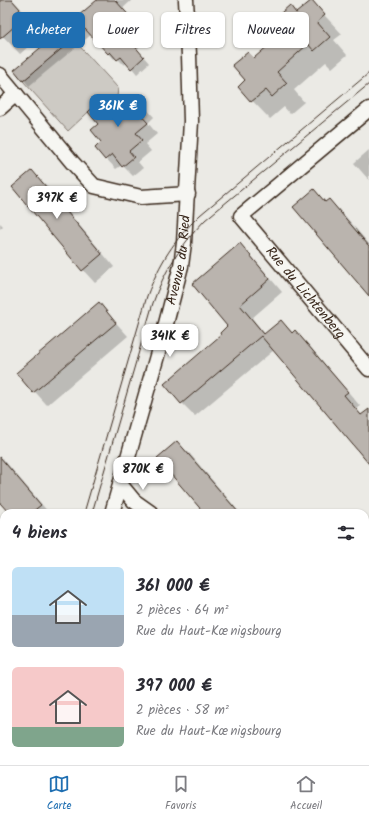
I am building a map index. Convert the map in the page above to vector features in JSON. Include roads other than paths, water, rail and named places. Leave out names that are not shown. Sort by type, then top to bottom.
[{"type":"street","name":"Avenue du Ried","points":[[113,509],[163,335],[181,266],[188,194],[191,121],[186,0]]},
{"type":"street","points":[[0,75],[72,162],[94,186],[141,197],[188,194]]},
{"type":"street","points":[[0,108],[16,94]]},
{"type":"street","name":"Rue du Lichtenberg","points":[[369,109],[241,216],[369,369]]},
{"type":"street","points":[[120,484],[134,502],[145,509]]},
{"type":"tram line","points":[[85,509],[147,296],[157,273],[169,252],[183,233],[200,215],[369,73]]},
{"type":"tram line","points":[[93,509],[153,303],[162,280],[174,259],[188,239],[205,220],[369,84]]}]
